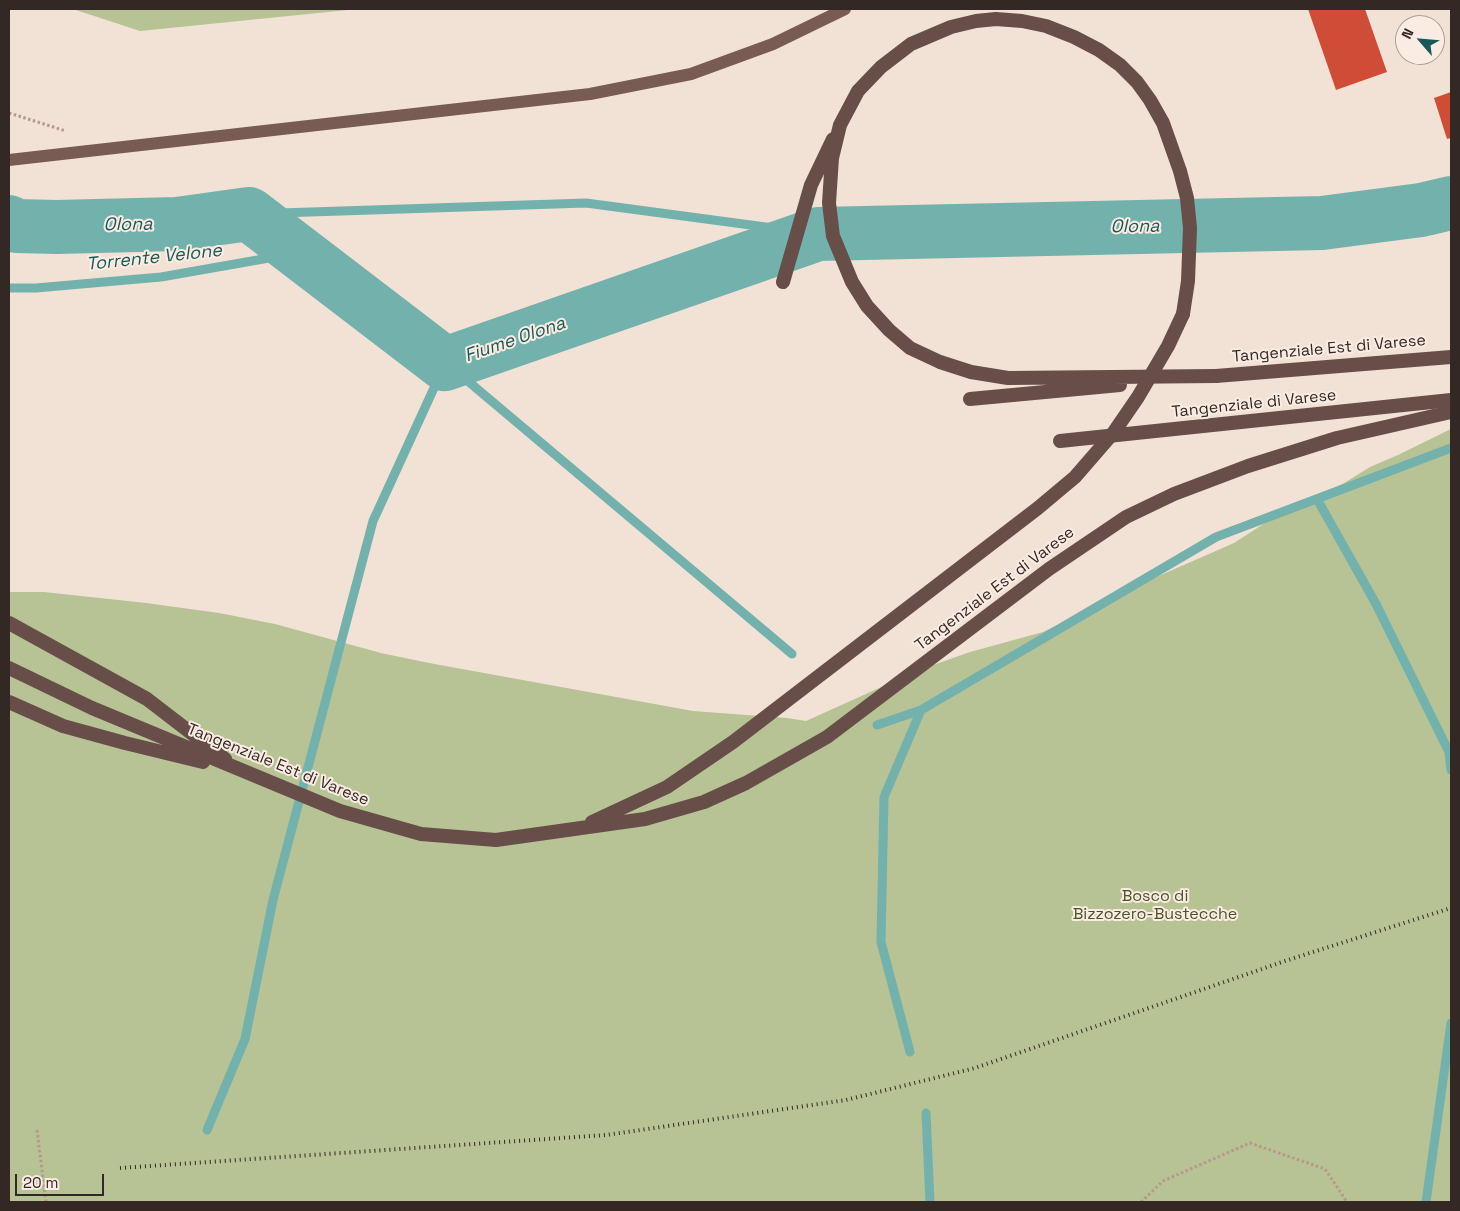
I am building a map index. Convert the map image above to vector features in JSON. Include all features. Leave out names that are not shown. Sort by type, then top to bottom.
[{"type":"highway","name":"Tangenziale Est di Varese","points":[[578,829],[667,787],[733,742],[1038,508],[1075,477],[1114,432],[1138,397],[1168,346],[1183,314],[1188,281],[1190,228],[1187,198],[1177,162],[1163,124],[1150,100],[1137,82],[1120,65],[1074,36],[1046,26],[1022,21],[996,19],[976,21],[951,27],[911,44],[882,67],[858,91],[840,125],[832,158],[829,203],[833,236],[852,282],[867,306],[889,330],[910,348],[948,365],[971,372],[1008,378],[1216,376],[1451,357]]},
{"type":"highway","points":[[783,282],[811,185],[840,125]]},
{"type":"highway","name":"Tangenziale di Varese","points":[[970,399],[1216,376]]},
{"type":"highway","name":"Tangenziale di Varese","points":[[1060,441],[1451,400]]},
{"type":"highway","name":"Tangenziale Est di Varese","points":[[9,668],[92,708],[242,772],[340,811],[421,834],[496,840],[645,819],[704,802],[746,783],[827,737],[1049,569],[1126,517],[1174,494],[1248,466],[1338,438],[1451,412]]},
{"type":"highway","points":[[9,623],[147,699],[242,772]]},
{"type":"highway","points":[[9,702],[62,726],[125,744],[242,772]]},
{"type":"main road","points":[[12,159],[590,94],[691,74],[774,44],[845,9]]},
{"type":"path","points":[[36,1130],[46,1202]]},
{"type":"path","points":[[1141,1202],[1163,1181],[1250,1143],[1325,1169],[1348,1202]]},
{"type":"green space","points":[[73,9],[358,9],[140,31]]},
{"type":"green space","name":"Bosco di Bizzozero-Bustecche","points":[[1451,429],[1451,1202],[9,1202],[9,592],[44,592],[219,613],[275,624],[381,653],[429,663],[693,711],[806,721],[919,670],[970,652],[1043,632],[1154,578],[1234,543],[1282,512],[1341,485],[1370,467]]},
{"type":"building","points":[[1308,9],[1365,9],[1387,72],[1336,90]]},
{"type":"building","points":[[1451,92],[1451,138],[1447,139],[1434,98]]},
{"type":"waterway","points":[[249,214],[586,203],[818,234]]},
{"type":"waterway","name":"Fiume Olona","points":[[9,222],[16,226],[57,227],[177,224],[249,214],[445,364],[818,234],[1322,223],[1421,210],[1451,203]]},
{"type":"waterway","name":"Torrente Velone","points":[[9,288],[36,288],[161,277],[269,258],[302,255]]},
{"type":"waterway","points":[[207,1130],[245,1039],[273,900],[373,521],[445,364],[463,377],[792,654]]},
{"type":"waterway","points":[[877,725],[921,710],[1216,537],[1451,448]]},
{"type":"waterway","points":[[1317,499],[1376,604],[1449,752],[1451,770]]},
{"type":"waterway","points":[[910,1052],[881,942],[884,797],[921,710]]},
{"type":"waterway","points":[[1426,1202],[1451,1023]]},
{"type":"waterway","points":[[926,1113],[930,1202]]},
{"type":"railway","points":[[120,1168],[606,1135],[846,1100],[975,1068],[1288,960],[1451,908]]},
{"type":"water label","name":"Olona","points":[[128,225]]},
{"type":"water label","name":"Olona","points":[[1135,227]]}]
